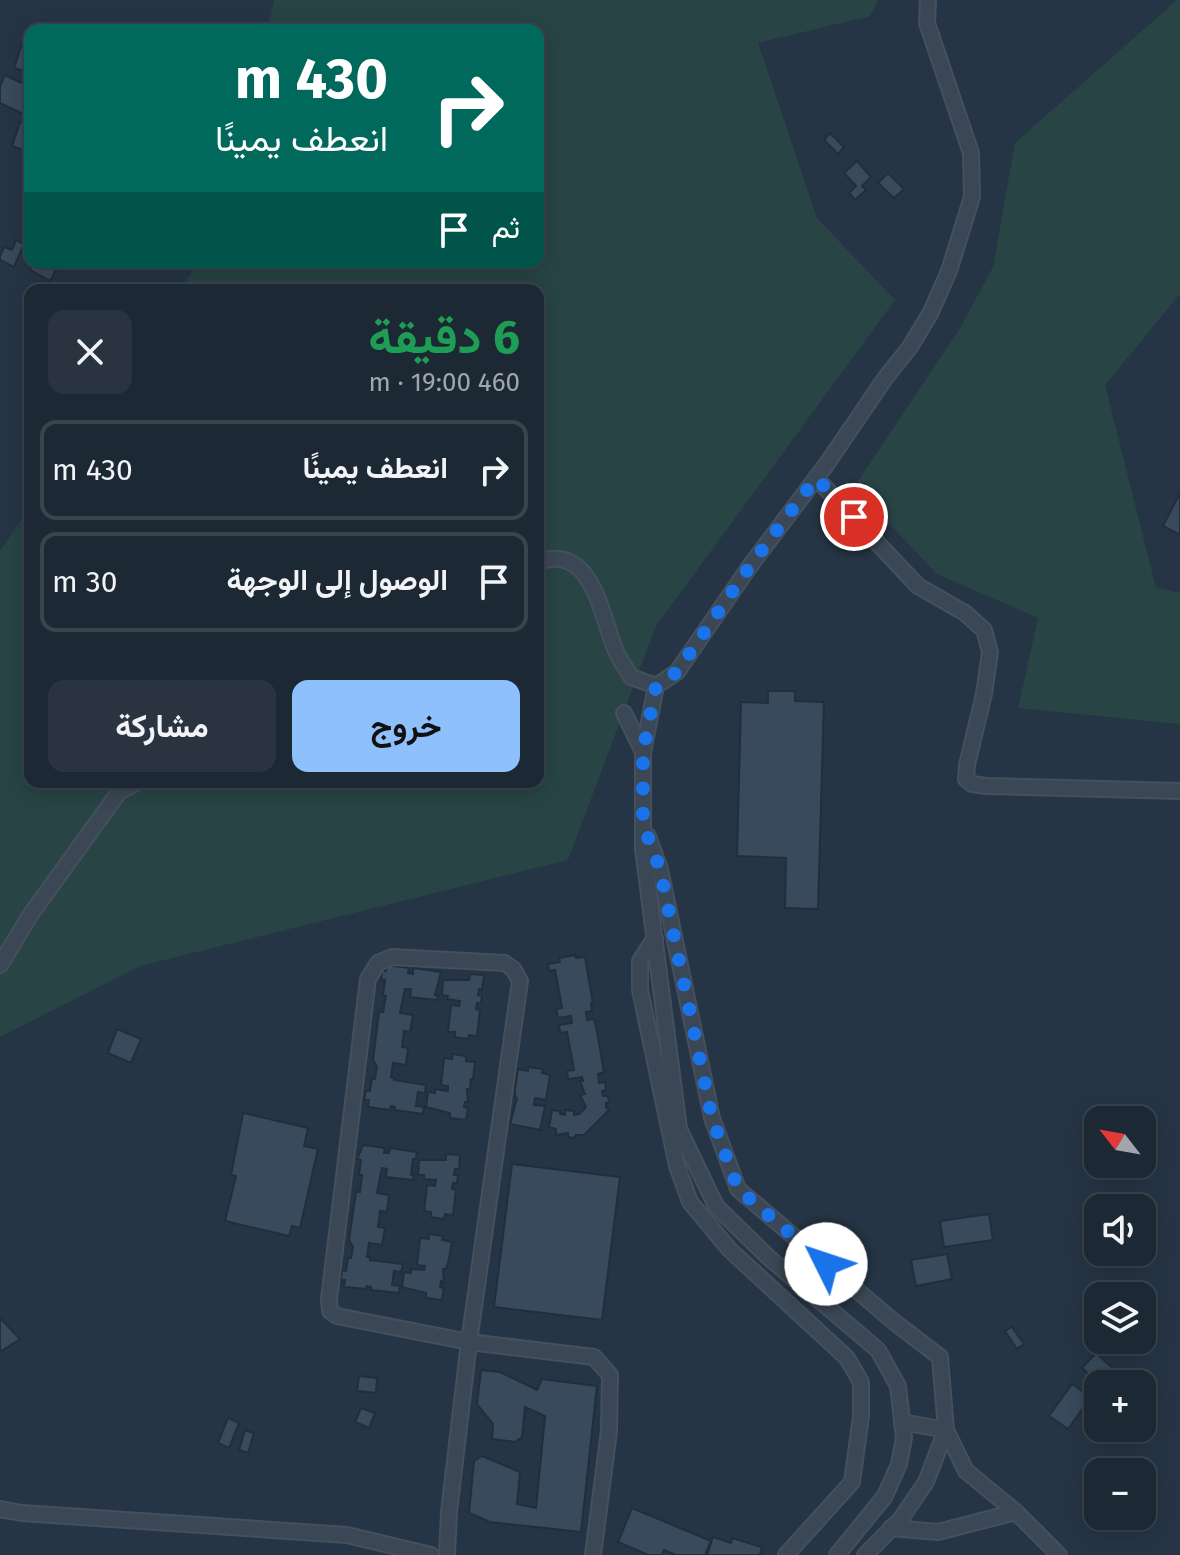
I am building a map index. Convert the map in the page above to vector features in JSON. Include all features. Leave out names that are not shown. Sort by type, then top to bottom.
[{"type":"street","points":[[837,1555],[885,1496],[899,1464],[904,1438],[898,1386],[878,1350],[767,1256],[716,1206],[679,1129],[643,849],[643,752],[656,686],[677,672],[750,566],[910,347],[931,312],[949,271],[972,197],[971,153],[927,23],[928,0]]},
{"type":"street","points":[[816,478],[918,586],[965,613],[984,630],[990,652],[966,779],[972,784],[986,786],[1180,791]]},
{"type":"street","points":[[544,560],[554,556],[573,563],[583,571],[606,616],[615,650],[631,677],[656,686]]},
{"type":"street","points":[[624,713],[643,752]]},
{"type":"street","points":[[0,965],[31,914],[119,792],[127,788]]},
{"type":"street","points":[[643,824],[660,869],[712,1118],[738,1189],[940,1357],[946,1430],[966,1471],[1016,1512],[1059,1555]]},
{"type":"street","points":[[655,938],[640,961],[640,990],[677,1166],[690,1202],[729,1249],[847,1358],[861,1382],[861,1416],[852,1482],[786,1555]]},
{"type":"street","points":[[447,1555],[449,1512],[469,1342],[520,981],[514,970],[505,963],[392,957],[378,963],[368,979],[330,1311],[337,1316],[469,1342],[594,1357],[610,1375],[609,1431],[593,1555]]},
{"type":"street","points":[[902,1422],[946,1430]]},
{"type":"street","points":[[865,1555],[891,1528],[926,1482],[946,1430]]},
{"type":"street","points":[[0,1509],[347,1535],[431,1555]]},
{"type":"street","points":[[891,1528],[938,1532],[1016,1512]]},
{"type":"green space","points":[[274,0],[878,0],[870,16],[758,43],[817,218],[895,300],[656,626],[568,860],[140,966],[0,1037],[0,551],[24,516],[24,788],[544,788],[544,284],[183,284],[195,268],[544,268],[544,24],[269,24]]},
{"type":"green space","points":[[1180,0],[1180,294],[1105,385],[1156,588],[1180,593],[1180,724],[1018,708],[1038,618],[937,574],[854,487],[959,330],[993,267],[1015,143]]},
{"type":"building","points":[[24,37],[24,71],[14,68]]},
{"type":"building","points":[[5,75],[24,84],[24,114],[0,103],[0,86]]},
{"type":"building","points":[[20,122],[24,124],[24,150],[12,146]]},
{"type":"building","points":[[830,133],[844,147],[838,154],[824,140]]},
{"type":"building","points":[[857,161],[871,177],[862,186],[866,190],[855,200],[849,193],[856,186],[844,173]]},
{"type":"building","points":[[888,173],[904,189],[894,198],[878,183]]},
{"type":"building","points":[[16,240],[24,244],[14,267],[0,260],[0,256],[4,247],[12,250]]},
{"type":"building","points":[[31,268],[57,268],[50,281]]},
{"type":"building","points":[[1180,493],[1180,535],[1163,526]]},
{"type":"building","points":[[768,691],[795,691],[795,701],[824,702],[818,909],[785,908],[786,858],[737,856],[741,702],[768,703]]},
{"type":"building","points":[[575,955],[576,958],[585,957],[593,1003],[592,1011],[586,1012],[587,1020],[594,1019],[596,1026],[604,1072],[598,1074],[599,1083],[605,1082],[606,1090],[602,1091],[603,1096],[608,1096],[606,1107],[609,1110],[584,1135],[574,1138],[568,1137],[568,1133],[556,1135],[556,1129],[549,1127],[552,1110],[565,1115],[565,1110],[574,1111],[574,1115],[586,1107],[580,1095],[585,1094],[580,1081],[583,1081],[582,1077],[568,1079],[567,1071],[574,1070],[567,1032],[560,1033],[559,1025],[572,1023],[571,1016],[558,1018],[556,1009],[562,1008],[555,970],[549,971],[548,964]]},
{"type":"building","points":[[387,965],[409,968],[408,973],[413,974],[413,968],[441,972],[435,995],[438,995],[437,1000],[410,997],[411,989],[405,989],[400,1013],[413,1015],[410,1032],[404,1031],[402,1047],[408,1048],[406,1065],[393,1063],[391,1077],[426,1085],[425,1093],[418,1092],[416,1106],[424,1107],[423,1114],[394,1110],[395,1107],[391,1106],[390,1110],[368,1107],[369,1100],[364,1100],[366,1091],[370,1091],[372,1078],[375,1079],[377,1067],[373,1060],[379,1012],[383,1012],[386,996],[383,995],[385,980],[381,979]]},
{"type":"building","points":[[470,974],[484,975],[478,995],[482,996],[481,1003],[477,1003],[476,1009],[480,1010],[477,1036],[469,1035],[468,1039],[455,1037],[455,1032],[448,1032],[451,1005],[459,1006],[460,1001],[442,995],[443,980],[469,980]]},
{"type":"building","points":[[117,1029],[141,1039],[131,1063],[108,1053]]},
{"type":"building","points":[[453,1054],[466,1056],[466,1061],[475,1062],[473,1079],[470,1089],[467,1089],[468,1102],[464,1107],[468,1108],[466,1120],[450,1118],[450,1113],[426,1107],[428,1092],[435,1093],[435,1089],[448,1091],[448,1086],[441,1085],[444,1058],[452,1059]]},
{"type":"building","points":[[528,1067],[543,1069],[542,1073],[550,1075],[546,1100],[535,1098],[534,1105],[545,1106],[540,1130],[510,1124],[517,1098],[518,1069],[528,1071]]},
{"type":"building","points":[[243,1113],[308,1128],[304,1146],[318,1149],[300,1228],[292,1226],[289,1236],[225,1221],[236,1176],[231,1175]]},
{"type":"building","points":[[363,1145],[385,1148],[384,1153],[389,1153],[390,1148],[417,1152],[416,1159],[413,1159],[413,1180],[386,1177],[387,1169],[382,1168],[377,1193],[389,1195],[387,1212],[380,1211],[378,1227],[385,1228],[382,1245],[369,1243],[367,1257],[403,1264],[401,1272],[394,1271],[392,1285],[400,1286],[399,1293],[371,1290],[367,1286],[366,1289],[344,1287],[345,1280],[341,1280],[353,1247],[349,1240],[356,1192],[360,1192],[362,1175],[359,1175],[361,1160],[357,1159]]},
{"type":"building","points":[[446,1154],[460,1155],[459,1169],[455,1169],[454,1175],[458,1175],[457,1183],[453,1183],[452,1189],[456,1190],[453,1215],[445,1214],[444,1219],[431,1217],[431,1212],[424,1211],[427,1185],[435,1186],[436,1180],[418,1175],[419,1160],[446,1160]]},
{"type":"building","points":[[512,1164],[620,1177],[602,1320],[494,1307]]},
{"type":"building","points":[[989,1214],[993,1240],[944,1247],[940,1221]]},
{"type":"building","points":[[429,1234],[443,1236],[442,1240],[452,1242],[446,1269],[443,1269],[444,1282],[441,1281],[440,1287],[444,1288],[442,1300],[426,1298],[426,1293],[402,1287],[404,1272],[424,1270],[425,1266],[417,1265],[420,1238],[429,1239]]},
{"type":"building","points":[[947,1254],[952,1279],[916,1286],[911,1260]]},
{"type":"building","points":[[0,1318],[20,1339],[0,1352]]},
{"type":"building","points":[[1012,1327],[1024,1344],[1017,1349],[1005,1331]]},
{"type":"building","points":[[1097,1354],[1115,1370],[1084,1370],[1082,1368]]},
{"type":"building","points":[[481,1370],[500,1372],[537,1390],[542,1379],[597,1386],[581,1532],[490,1522],[469,1513],[474,1461],[482,1456],[520,1472],[517,1504],[536,1508],[545,1416],[525,1407],[522,1437],[515,1442],[492,1439],[493,1424],[477,1404]]},
{"type":"building","points":[[359,1376],[377,1378],[376,1393],[357,1391]]},
{"type":"building","points":[[1072,1384],[1084,1392],[1084,1407],[1068,1429],[1049,1416]]},
{"type":"building","points":[[361,1408],[375,1413],[369,1428],[355,1422]]},
{"type":"building","points":[[228,1418],[239,1423],[229,1448],[218,1443]]},
{"type":"building","points":[[245,1430],[254,1433],[248,1453],[239,1450]]},
{"type":"building","points":[[632,1508],[711,1541],[705,1555],[676,1555],[664,1550],[662,1555],[648,1555],[618,1542]]},
{"type":"building","points":[[713,1537],[731,1543],[732,1538],[762,1547],[760,1555],[707,1555]]},
{"type":"route","points":[[826,1264],[738,1189],[712,1118],[660,869],[643,824],[643,752],[656,686],[677,672],[816,478],[854,517]]}]
